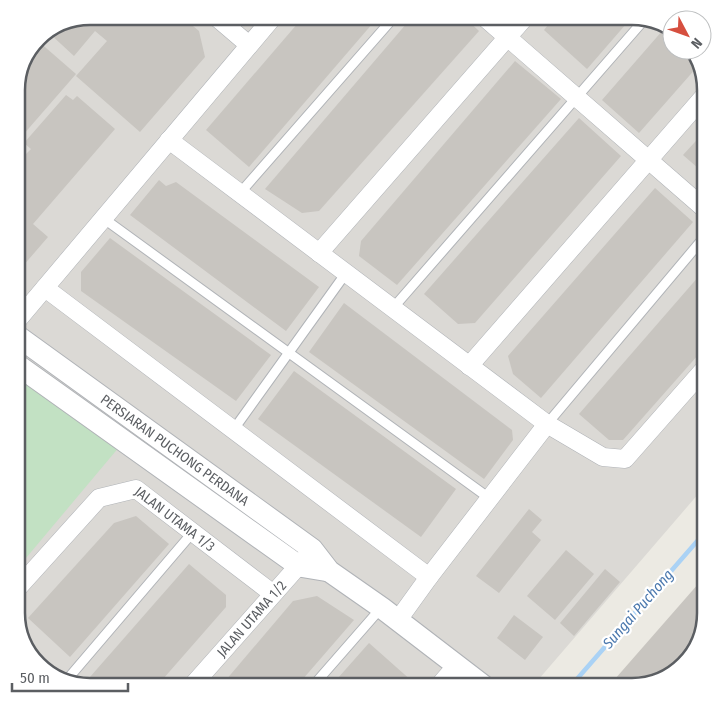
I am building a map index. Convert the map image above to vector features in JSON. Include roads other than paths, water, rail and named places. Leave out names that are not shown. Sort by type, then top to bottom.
[{"type":"street","points":[[226,25],[248,45]]},
{"type":"street","points":[[25,311],[266,25]]},
{"type":"street","points":[[493,25],[697,202]]},
{"type":"street","points":[[319,253],[518,25]]},
{"type":"street","points":[[469,366],[697,104]]},
{"type":"street","points":[[169,140],[546,424],[603,457],[625,459],[697,377]]},
{"type":"street","points":[[45,288],[429,577]]},
{"type":"street","name":"PERSIARAN PUCHONG PERDANA","points":[[25,342],[305,558]]},
{"type":"street","name":"PERSIARAN PUCHONG PERDANA","points":[[25,370],[305,558],[329,571],[390,614],[474,678]]},
{"type":"street","points":[[390,614],[429,577],[546,424]]},
{"type":"street","name":"JALAN UTAMA 1/3","points":[[25,580],[99,498],[136,489],[272,593]]},
{"type":"street","name":"JALAN UTAMA 1/2","points":[[199,678],[272,593],[305,558]]},
{"type":"street","points":[[446,678],[457,665]]},
{"type":"lane","points":[[240,193],[387,25]]},
{"type":"lane","points":[[393,308],[639,26]]},
{"type":"lane","points":[[103,218],[489,498]]},
{"type":"lane","points":[[546,424],[697,246]]},
{"type":"lane","points":[[234,429],[346,273]]},
{"type":"lane","points":[[71,675],[193,532]]},
{"type":"lane","points":[[322,678],[390,614]]},
{"type":"waterway","name":"Sungai Puchong","points":[[578,678],[697,541]]}]
